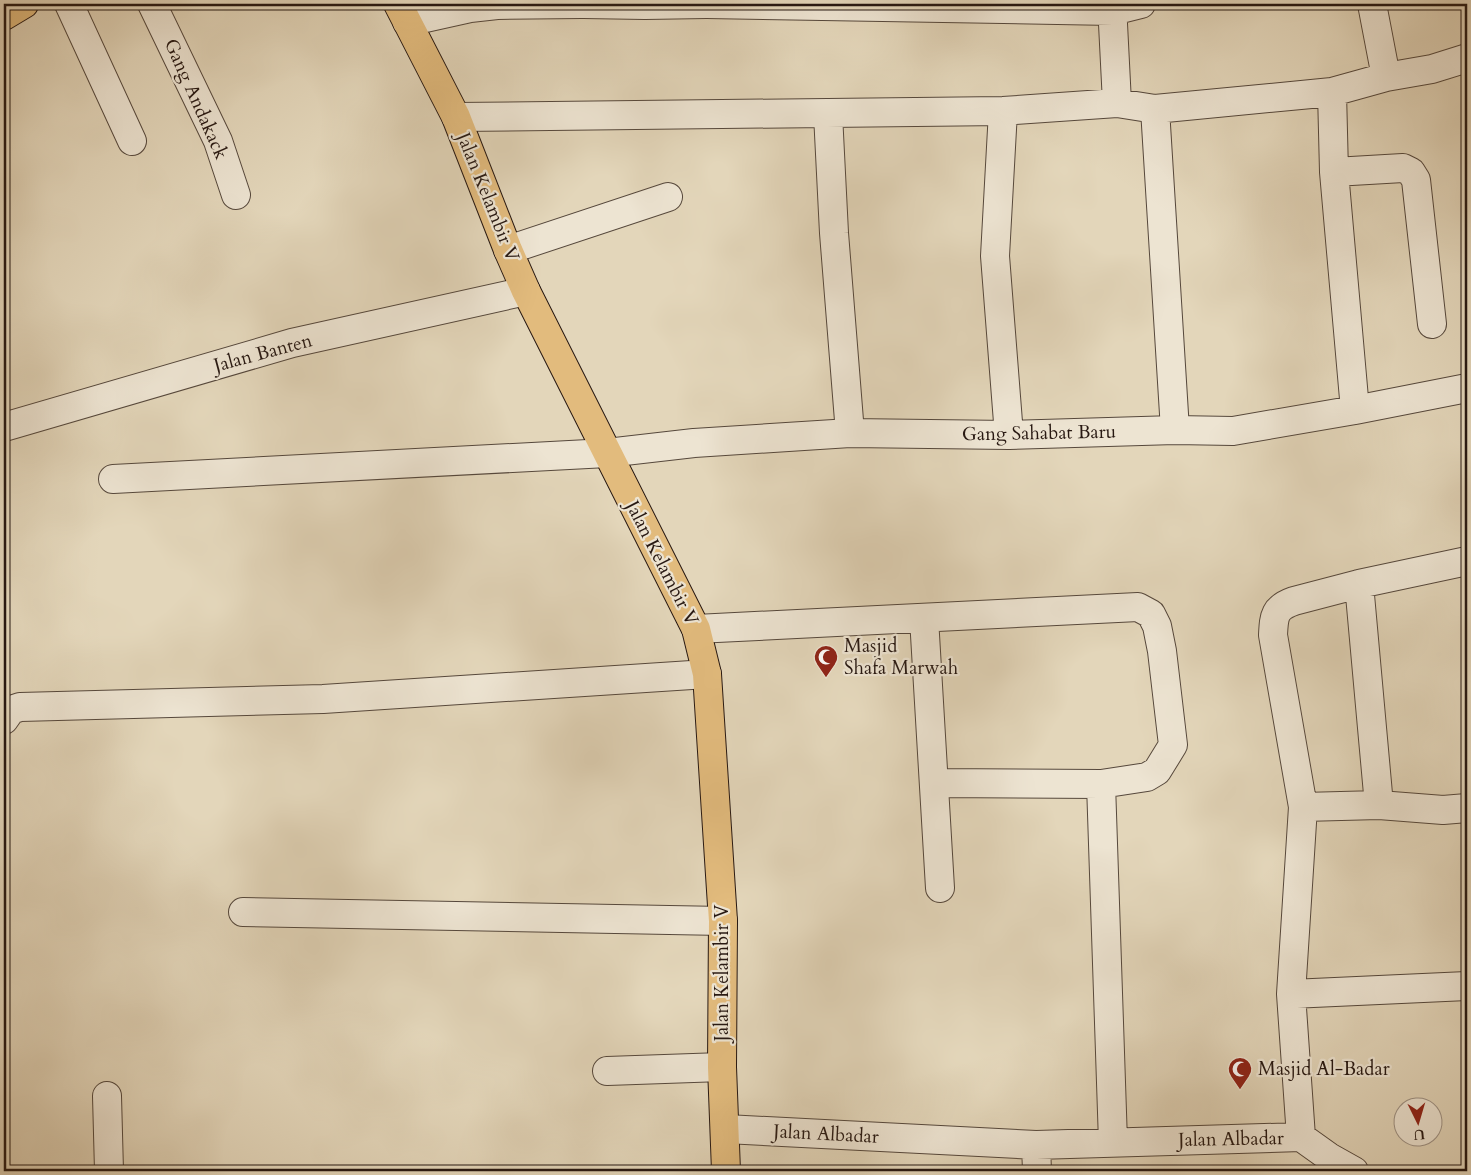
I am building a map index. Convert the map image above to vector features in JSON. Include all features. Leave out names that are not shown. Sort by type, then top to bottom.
[{"type":"main road","points":[[4,16],[24,4]]},
{"type":"main road","name":"Jalan Kelambir V","points":[[403,13],[456,117],[526,291],[696,628],[707,674],[723,921],[722,1067],[726,1129],[726,1171]]},
{"type":"street","points":[[68,4],[132,141]]},
{"type":"street","name":"Gang Andakack","points":[[152,4],[218,142],[236,195]]},
{"type":"street","points":[[403,13],[497,5],[707,4],[1113,7],[1141,4]]},
{"type":"street","points":[[1372,4],[1386,77]]},
{"type":"street","points":[[1113,7],[1117,103]]},
{"type":"street","points":[[456,117],[1003,111],[1117,103],[1155,109],[1332,92],[1386,77],[1432,70],[1467,58]]},
{"type":"street","points":[[1332,92],[1334,172],[1355,410]]},
{"type":"street","points":[[1155,109],[1174,430]]},
{"type":"street","points":[[1003,111],[995,256],[1009,435]]},
{"type":"street","points":[[828,114],[834,233],[850,433]]},
{"type":"street","points":[[1334,172],[1403,168],[1411,172],[1416,180],[1432,324]]},
{"type":"street","points":[[508,250],[668,197]]},
{"type":"street","name":"Jalan Banten","points":[[4,427],[292,343],[526,291]]},
{"type":"street","name":"Gang Sahabat Baru","points":[[113,480],[607,453],[694,443],[850,433],[1009,435],[1174,430],[1233,431],[1467,388]]},
{"type":"street","name":"Jalan Albadar","points":[[726,1129],[1037,1158],[1113,1142],[1301,1137],[1291,994],[1303,807],[1273,635],[1274,616],[1285,604],[1359,584],[1467,561]]},
{"type":"street","points":[[1359,584],[1379,805]]},
{"type":"street","points":[[696,628],[1138,606],[1151,614],[1157,626],[1162,651],[1173,745],[1157,771],[1147,777],[1101,784],[934,783]]},
{"type":"street","points":[[924,618],[940,888]]},
{"type":"street","points":[[4,720],[11,710],[20,707],[323,699],[707,674]]},
{"type":"street","points":[[1101,784],[1113,1142]]},
{"type":"street","points":[[1303,807],[1379,805],[1443,810],[1467,808]]},
{"type":"street","points":[[243,912],[723,921]]},
{"type":"street","points":[[1291,994],[1467,986]]},
{"type":"street","points":[[607,1071],[722,1067]]},
{"type":"street","points":[[107,1096],[109,1171]]},
{"type":"street","points":[[1301,1137],[1329,1158],[1354,1171]]},
{"type":"place","name":"Masjid Shafa Marwah","points":[[826,678]]},
{"type":"place","name":"Masjid Al-Badar","points":[[1240,1090]]}]
